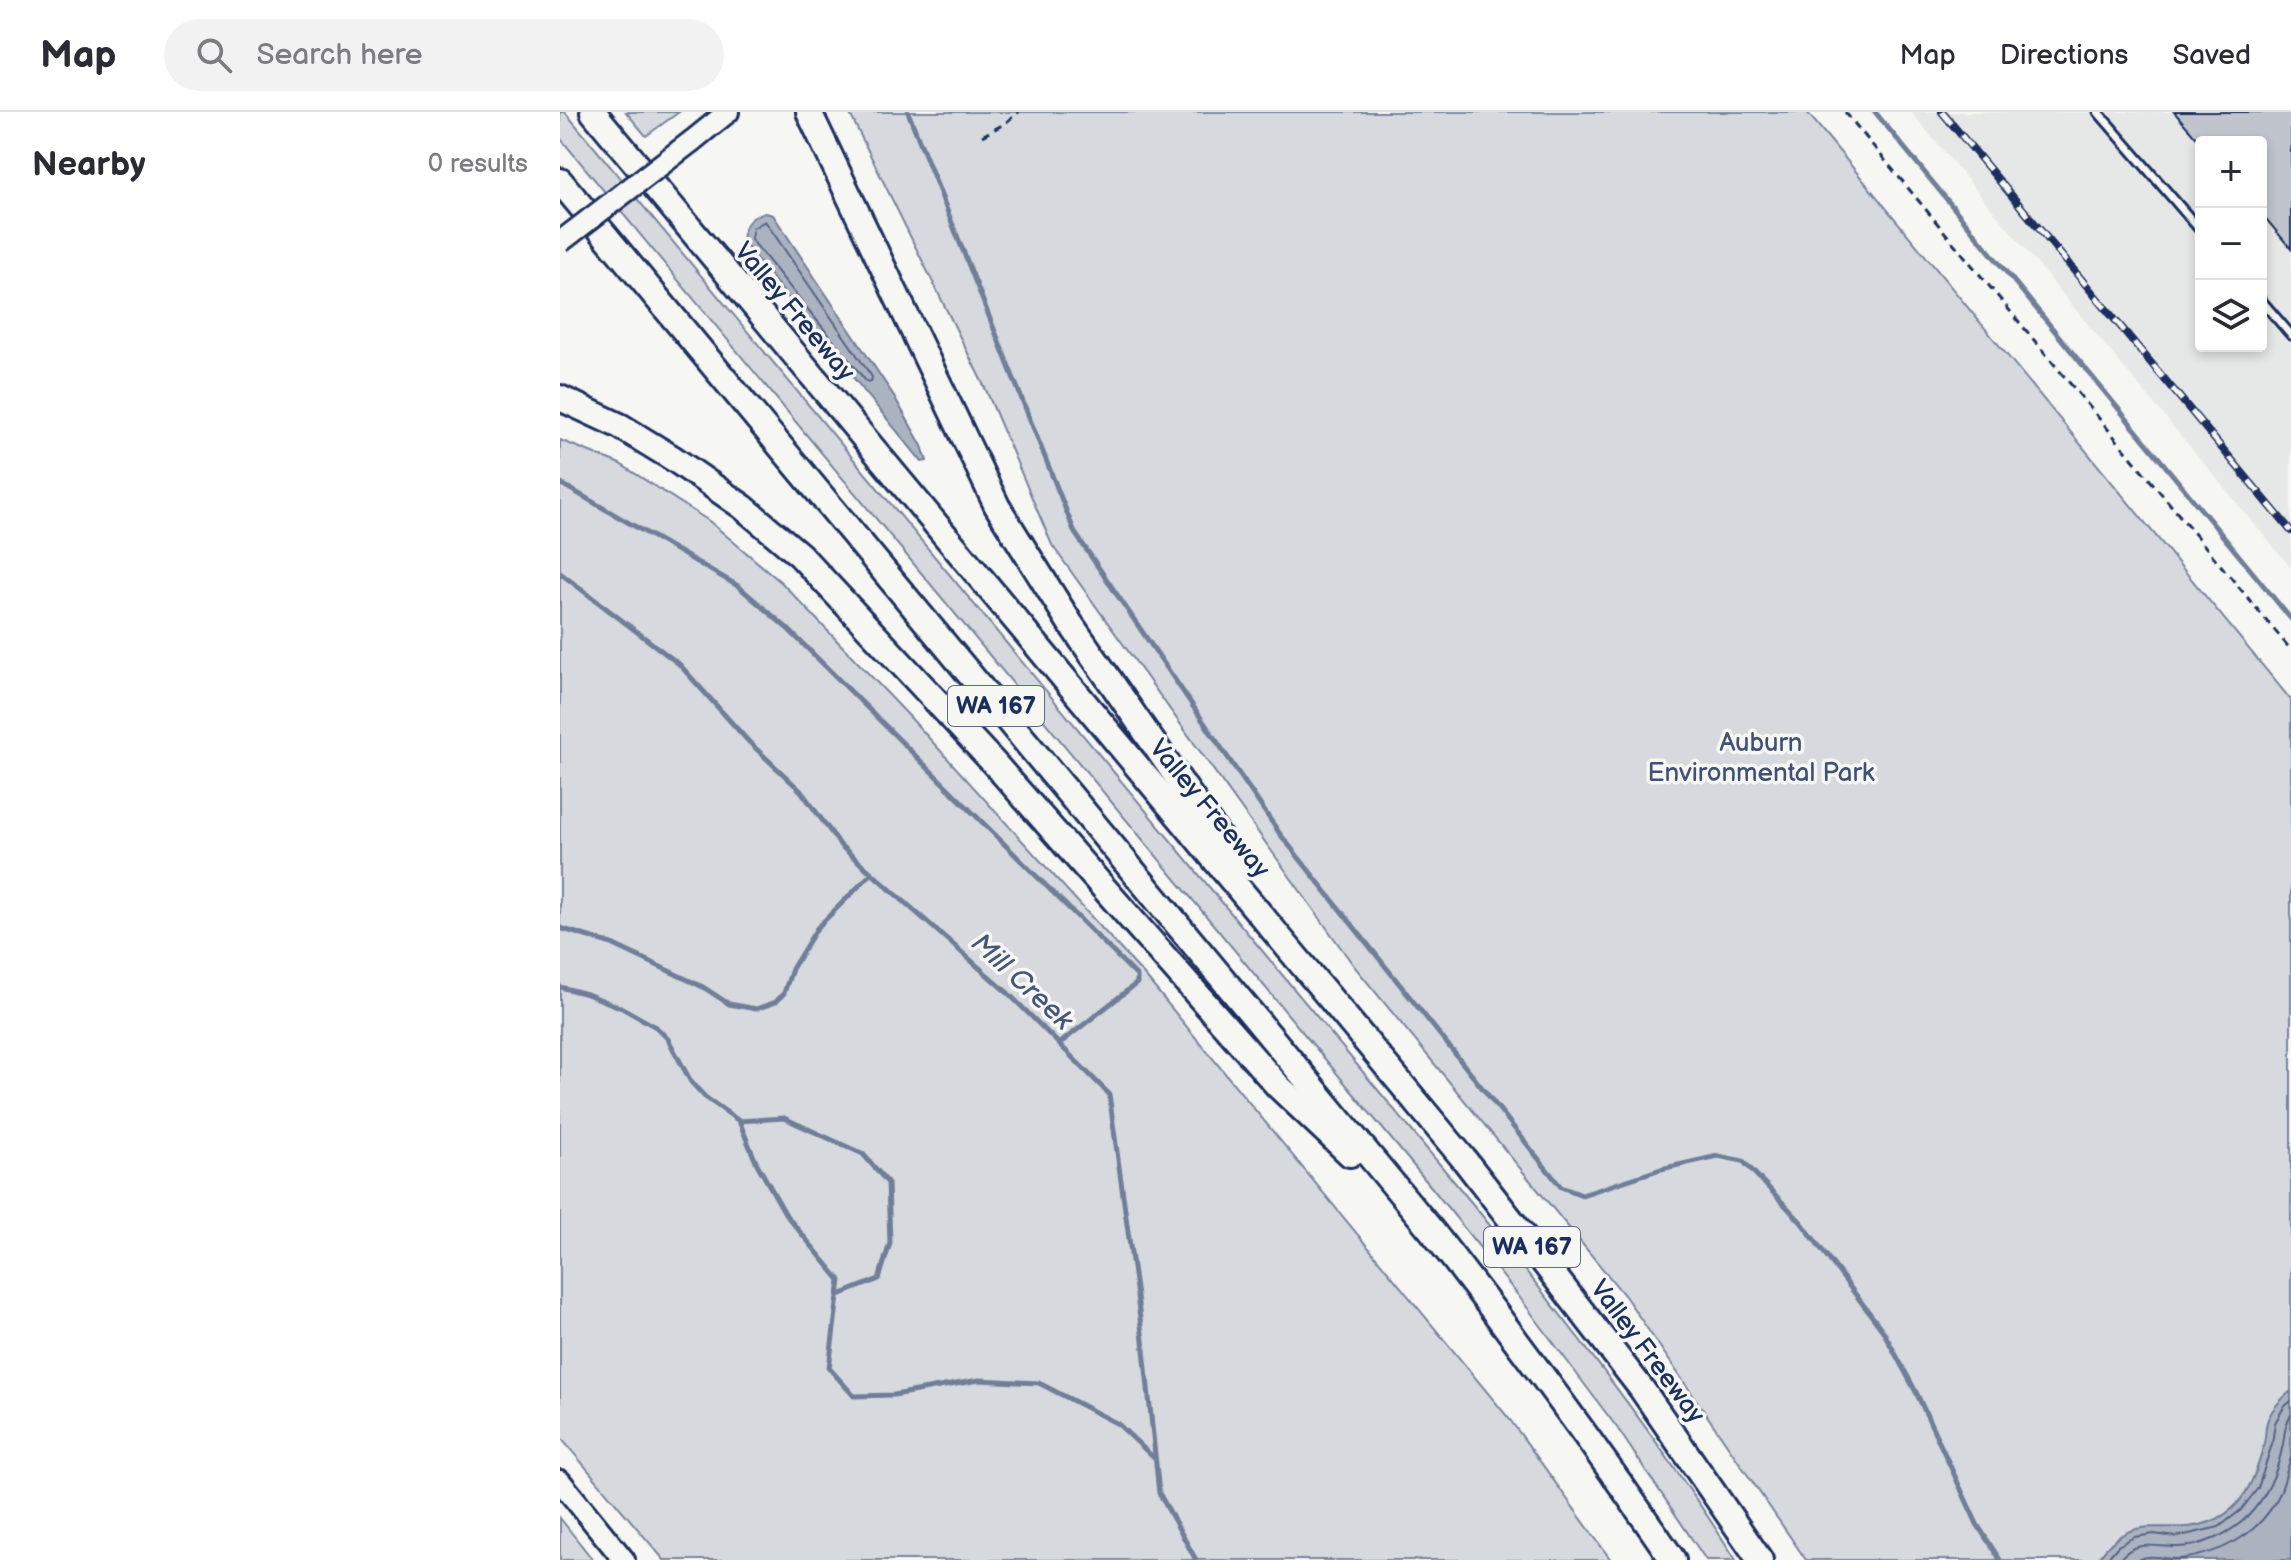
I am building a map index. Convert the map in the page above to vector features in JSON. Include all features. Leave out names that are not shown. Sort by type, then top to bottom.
[{"type":"highway","name":"Valley Freeway","points":[[593,112],[1463,1158],[1641,1388],[1760,1560]]},
{"type":"highway","points":[[809,112],[997,506],[1021,547],[1070,623],[1326,991]]},
{"type":"highway","name":"WA 167","points":[[560,181],[1432,1231],[1500,1316],[1594,1443],[1673,1560]]},
{"type":"highway","points":[[560,398],[620,426],[674,459],[743,507],[800,555],[993,762],[1278,1086],[1432,1231]]},
{"type":"main road","points":[[560,242],[728,112]]},
{"type":"main road","points":[[560,1481],[624,1560]]},
{"type":"lane","points":[[2098,112],[2195,224]]},
{"type":"lane","points":[[2267,307],[2291,335]]},
{"type":"path","points":[[982,136],[1019,112]]},
{"type":"path","points":[[1845,112],[2291,650]]},
{"type":"shaded area","points":[[1911,112],[2291,112],[2291,568]]},
{"type":"green space","points":[[560,112],[565,112],[1476,1208],[1643,1425],[1736,1560],[1706,1560],[1618,1429],[1517,1294],[560,138]]},
{"type":"green space","points":[[626,112],[679,112],[646,136]]},
{"type":"green space","name":"Auburn Environmental Park","points":[[849,112],[1807,112],[2291,700],[2291,1560],[1806,1560],[1625,1296],[1354,966],[1052,545],[986,390]]},
{"type":"green space","points":[[560,440],[620,464],[709,521],[782,583],[908,715],[1145,976],[1511,1421],[1611,1560],[664,1560],[560,1437]]},
{"type":"green space","points":[[560,1518],[593,1560],[560,1560]]},
{"type":"water","points":[[765,213],[773,215],[894,396],[927,461],[922,462],[742,241],[748,222]]},
{"type":"water","points":[[2291,1391],[2291,1560],[2097,1560],[2111,1543],[2125,1533],[2139,1528],[2199,1525],[2227,1513],[2243,1497],[2254,1476],[2270,1415]]},
{"type":"building","points":[[2174,112],[2291,112],[2291,249],[2267,220],[2267,136],[2195,136]]},
{"type":"waterway","points":[[908,112],[1075,533],[1280,834],[1561,1187],[1582,1195],[1661,1169],[1718,1156],[1743,1161],[1801,1222],[1883,1331],[1916,1392],[1977,1524],[2000,1560]]},
{"type":"waterway","points":[[1875,112],[2291,619]]},
{"type":"waterway","points":[[560,483],[738,586],[788,629],[1137,976],[1137,983],[1059,1044]]},
{"type":"waterway","name":"Mill Creek","points":[[560,573],[679,664],[749,742],[801,791],[841,846],[1009,994],[1109,1094],[1143,1340],[1159,1493],[1196,1560]]},
{"type":"waterway","points":[[560,928],[612,944],[703,987],[729,1004],[756,1009],[776,1002],[784,993],[792,969],[817,928],[872,873]]},
{"type":"waterway","points":[[560,987],[622,1008],[656,1027],[668,1039],[691,1082],[705,1097],[739,1121],[756,1162],[786,1215],[840,1280],[829,1368],[854,1396],[894,1395],[979,1380],[1039,1383],[1118,1424],[1155,1459]]},
{"type":"waterway","points":[[739,1121],[784,1118],[863,1154],[888,1183],[890,1243],[879,1279],[839,1295]]},
{"type":"railway","points":[[1942,112],[2291,531]]}]
